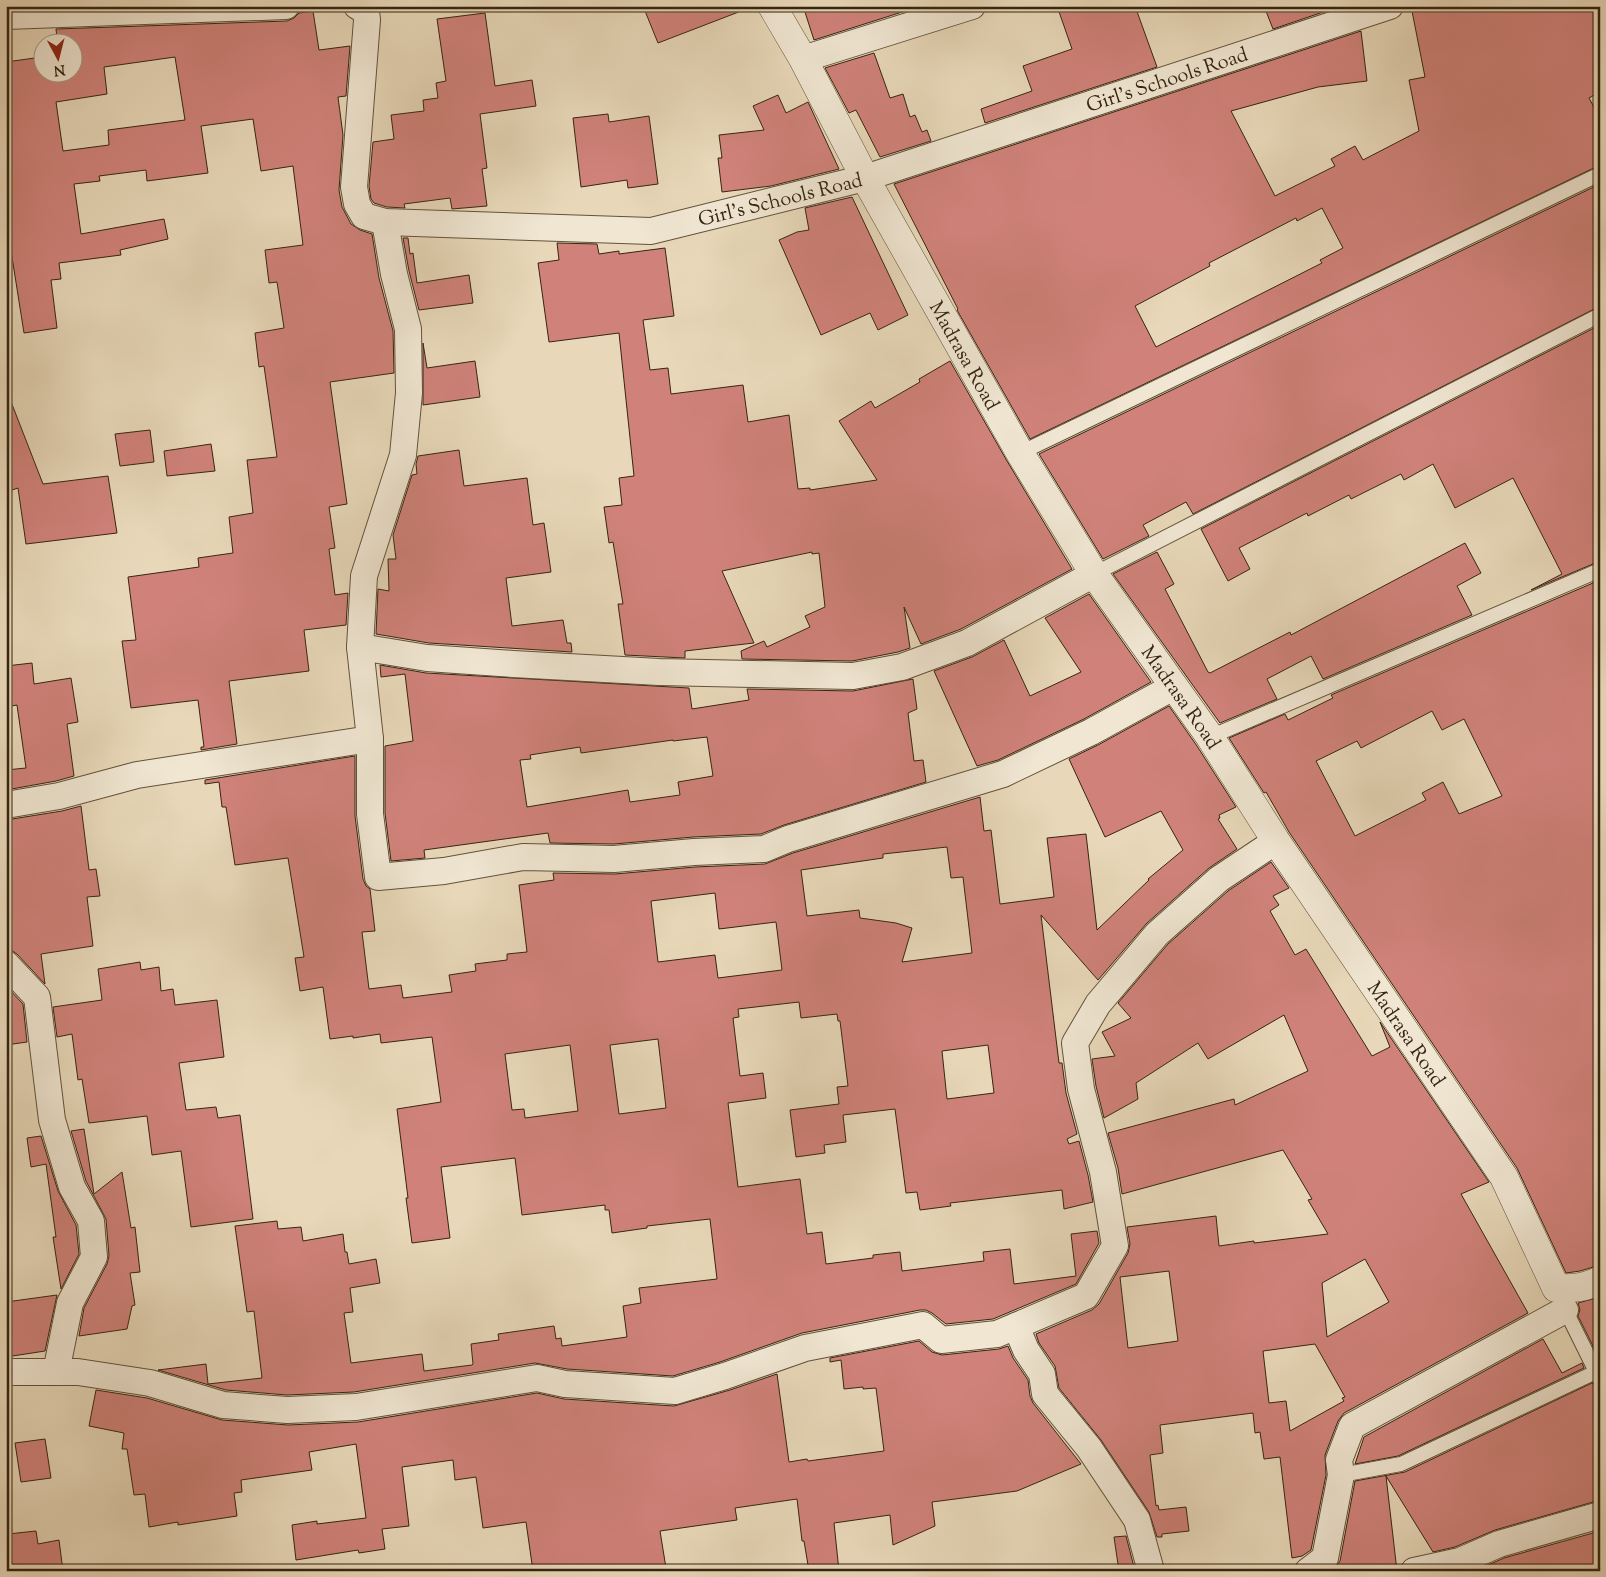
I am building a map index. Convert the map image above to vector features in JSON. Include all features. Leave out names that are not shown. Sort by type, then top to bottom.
[{"type":"street","points":[[6,16],[286,6]]},
{"type":"street","name":"Girl's Schools Road","points":[[357,6],[366,11],[367,20],[354,187],[357,204],[364,216],[385,222],[651,231],[866,178],[1390,6]]},
{"type":"street","name":"Madrasa Road","points":[[772,6],[1020,453],[1094,574],[1210,737],[1276,841],[1504,1177],[1560,1299]]},
{"type":"street","points":[[803,59],[972,6]]},
{"type":"street","points":[[385,222],[394,274],[408,329],[409,393],[402,455],[364,576],[360,648],[370,739],[370,814],[378,877],[444,871],[523,856],[614,859],[694,852],[764,849],[814,831],[1003,774],[1092,732],[1173,687]]},
{"type":"street","points":[[360,648],[427,658],[550,667],[685,673],[853,676],[902,668],[967,642],[1094,574]]},
{"type":"street","points":[[6,805],[59,796],[137,775],[370,739]]},
{"type":"street","points":[[6,1372],[78,1372],[150,1383],[223,1405],[287,1410],[356,1407],[537,1378],[565,1384],[675,1391],[726,1376],[805,1348],[923,1325],[941,1340],[997,1334],[1086,1296],[1115,1246],[1102,1172],[1081,1089],[1076,1044],[1098,1004],[1157,934],[1219,879],[1276,841]]},
{"type":"street","points":[[6,964],[37,997],[52,1120],[72,1187],[91,1221],[94,1257],[70,1303],[56,1372]]},
{"type":"street","points":[[1308,1571],[1325,1558],[1341,1475],[1339,1460],[1352,1426],[1572,1290],[1588,1286],[1600,1280]]},
{"type":"street","points":[[1016,1326],[1026,1350],[1042,1374],[1046,1394],[1089,1448],[1137,1520],[1151,1571]]},
{"type":"street","points":[[1414,1571],[1460,1561],[1498,1544],[1600,1515]]},
{"type":"lane","points":[[1020,453],[1600,174]]},
{"type":"lane","points":[[1094,574],[1600,315]]},
{"type":"lane","points":[[1210,737],[1600,570]]},
{"type":"lane","name":"Madrasa Road","points":[[1560,1299],[1598,1374]]},
{"type":"lane","points":[[1341,1475],[1402,1464],[1598,1374]]},
{"type":"building","points":[[643,6],[749,6],[749,8],[658,43]]},
{"type":"building","points":[[803,6],[921,6],[814,40]]},
{"type":"building","points":[[1057,6],[1135,6],[1157,67],[985,123],[981,109],[1032,91],[1023,66],[1072,49]]},
{"type":"building","points":[[1264,6],[1341,6],[1273,29]]},
{"type":"building","points":[[1411,6],[1600,6],[1600,92],[1589,98],[1600,118],[1600,165],[1030,439],[957,310],[894,184],[1361,31],[1367,81],[1318,87],[1231,111],[1275,196],[1335,166],[1331,159],[1355,146],[1363,160],[1419,131],[1409,80],[1425,77]],"holes":[[[1322,208],[1343,248],[1320,260],[1322,263],[1156,347],[1135,306],[1210,266],[1209,263],[1296,218],[1297,221]]]},
{"type":"building","points":[[313,11],[319,50],[350,46],[346,96],[338,97],[343,135],[339,190],[342,207],[351,224],[360,230],[372,234],[379,278],[393,331],[394,373],[330,382],[347,504],[329,507],[335,548],[329,549],[335,595],[348,593],[346,625],[304,630],[309,671],[229,681],[237,744],[201,750],[201,747],[204,747],[198,700],[131,708],[122,641],[136,640],[128,577],[199,567],[198,558],[233,553],[229,517],[253,513],[247,460],[277,457],[264,366],[259,367],[255,333],[284,328],[277,282],[269,283],[265,250],[303,245],[293,166],[261,171],[253,119],[201,126],[208,173],[147,181],[146,170],[99,176],[100,181],[74,184],[81,234],[164,219],[168,239],[120,250],[121,255],[59,263],[61,279],[51,280],[57,328],[24,333],[6,219],[6,62],[32,58],[32,82],[82,82],[82,32],[56,32],[56,29],[287,21],[299,13]],"holes":[[[175,57],[185,120],[108,130],[109,145],[63,151],[56,102],[107,94],[104,67]]]},
{"type":"building","points":[[485,13],[495,86],[532,80],[536,106],[480,114],[487,168],[482,169],[487,206],[452,209],[450,198],[404,204],[405,208],[387,207],[374,203],[371,199],[369,186],[373,142],[394,139],[391,115],[424,111],[423,100],[438,98],[436,83],[446,81],[437,19]]},
{"type":"building","points":[[874,53],[890,98],[903,94],[910,117],[915,115],[922,132],[927,130],[931,141],[880,157],[856,110],[849,113],[825,68]]},
{"type":"building","points":[[778,95],[786,113],[808,102],[839,169],[771,186],[722,192],[718,158],[722,158],[719,135],[764,130],[753,106]]},
{"type":"building","points":[[608,114],[609,122],[649,116],[658,184],[628,188],[627,180],[581,187],[573,118]]},
{"type":"building","points":[[1598,185],[1600,188],[1600,306],[1193,514],[1186,502],[1143,525],[1149,536],[1103,559],[1039,454]]},
{"type":"building","points":[[852,197],[908,315],[878,330],[870,313],[821,335],[779,240],[797,232],[809,230],[805,208]]},
{"type":"building","points":[[403,238],[408,238],[410,254],[413,253],[417,283],[469,275],[473,303],[419,310]]},
{"type":"building","points":[[557,243],[597,244],[599,254],[619,251],[619,254],[665,248],[674,316],[643,320],[650,370],[668,368],[671,394],[743,385],[748,422],[789,415],[798,489],[810,488],[810,490],[877,480],[839,421],[871,401],[875,408],[920,382],[919,379],[950,361],[1072,569],[961,629],[921,644],[904,607],[910,648],[898,652],[852,661],[742,659],[741,651],[764,641],[767,647],[810,627],[805,616],[825,607],[819,553],[812,554],[812,552],[722,571],[754,643],[685,651],[685,658],[625,655],[618,604],[623,604],[613,542],[609,543],[604,507],[622,505],[619,478],[634,476],[619,333],[549,342],[538,263],[559,260]]},
{"type":"building","points":[[1600,325],[1600,561],[1531,590],[1562,574],[1513,478],[1455,508],[1433,464],[1404,480],[1401,474],[1351,499],[1349,495],[1308,516],[1307,513],[1239,548],[1250,569],[1228,581],[1201,529]]},
{"type":"building","points":[[423,343],[427,368],[475,361],[480,397],[423,405]]},
{"type":"building","points":[[6,394],[8,394],[43,484],[108,476],[117,533],[26,544],[18,488],[6,492]]},
{"type":"building","points":[[150,430],[154,462],[120,466],[115,434]]},
{"type":"building","points":[[211,444],[215,471],[167,476],[164,451]]},
{"type":"building","points":[[459,450],[464,486],[527,478],[533,525],[544,523],[551,572],[506,578],[512,626],[563,620],[567,643],[571,643],[572,652],[429,643],[376,634],[378,589],[389,591],[388,559],[396,559],[393,535],[412,475],[417,474],[416,464],[418,456]]},
{"type":"building","points":[[1465,543],[1481,573],[1457,586],[1472,615],[1323,679],[1311,656],[1267,679],[1277,699],[1220,723],[1113,574],[1157,552],[1174,584],[1165,589],[1210,673],[1290,632],[1291,635]]},
{"type":"building","points":[[1600,580],[1600,1265],[1566,1273],[1517,1168],[1289,832],[1266,792],[1264,793],[1229,738],[1285,714],[1288,720],[1333,698],[1331,695]],"holes":[[[1432,711],[1442,730],[1464,719],[1502,796],[1459,814],[1443,782],[1422,793],[1426,800],[1355,836],[1316,761],[1357,741],[1361,748]]]},
{"type":"building","points":[[1089,594],[1151,682],[1084,719],[998,760],[977,766],[934,671],[972,657],[1004,640],[1030,696],[1081,672],[1045,618]]},
{"type":"building","points":[[32,663],[34,684],[71,678],[78,722],[67,724],[74,776],[6,790],[6,770],[26,768],[17,705],[6,707],[6,666]]},
{"type":"building","points":[[380,665],[426,673],[689,688],[692,709],[749,700],[747,689],[853,691],[913,679],[917,709],[908,713],[914,761],[923,760],[926,782],[784,825],[761,834],[693,837],[614,844],[550,843],[548,833],[424,850],[425,858],[391,861],[385,813],[385,746],[413,741],[405,674],[381,677]],"holes":[[[707,737],[713,776],[678,782],[680,795],[630,802],[628,790],[527,807],[520,760],[531,759],[530,755],[580,747],[581,753]]]},
{"type":"building","points":[[1169,706],[1236,807],[1219,815],[1220,818],[1218,819],[1237,849],[1209,868],[1147,923],[1098,980],[1041,915],[1059,1063],[1062,1063],[1066,1093],[1077,1134],[1067,1139],[1069,1144],[1079,1141],[1093,1202],[1064,1209],[1062,1190],[950,1203],[951,1206],[920,1210],[917,1192],[906,1193],[895,1109],[843,1115],[846,1142],[824,1145],[825,1153],[796,1157],[790,1110],[839,1104],[837,1087],[848,1086],[840,1021],[838,1021],[837,1014],[801,1018],[799,1002],[738,1009],[739,1017],[733,1018],[740,1076],[763,1073],[766,1098],[728,1103],[738,1187],[800,1179],[807,1234],[822,1232],[826,1264],[873,1258],[873,1255],[900,1252],[902,1271],[984,1261],[983,1252],[1010,1249],[1014,1284],[1076,1276],[1071,1234],[1097,1231],[1099,1243],[1076,1284],[993,1319],[946,1324],[932,1313],[920,1310],[802,1333],[720,1362],[673,1376],[567,1369],[535,1363],[354,1392],[287,1395],[226,1390],[158,1370],[206,1364],[208,1384],[262,1378],[254,1311],[247,1312],[235,1226],[277,1221],[278,1229],[301,1227],[303,1241],[343,1234],[345,1252],[347,1252],[349,1264],[376,1259],[380,1283],[350,1288],[353,1312],[344,1313],[351,1363],[422,1354],[424,1371],[472,1365],[471,1344],[499,1340],[498,1334],[554,1326],[556,1339],[561,1338],[562,1346],[627,1337],[623,1306],[641,1303],[639,1288],[717,1279],[710,1219],[647,1226],[647,1228],[612,1233],[609,1210],[605,1210],[605,1205],[522,1215],[515,1158],[441,1167],[450,1238],[412,1243],[397,1109],[441,1102],[432,1037],[381,1043],[380,1034],[330,1039],[323,987],[300,991],[295,958],[304,957],[288,858],[235,865],[226,807],[222,807],[219,782],[205,784],[205,780],[355,756],[355,816],[363,879],[366,886],[370,889],[375,931],[362,932],[369,989],[401,985],[403,998],[452,992],[449,975],[476,971],[475,964],[507,960],[507,954],[527,952],[519,885],[554,880],[553,873],[615,874],[695,867],[765,864],[793,853],[980,797],[984,831],[991,830],[1000,904],[1054,897],[1047,838],[1086,834],[1097,930],[1148,879],[1183,850],[1161,811],[1105,837],[1069,759]],"holes":[[[947,847],[951,878],[963,877],[972,953],[902,962],[912,928],[896,923],[860,918],[859,910],[807,916],[801,870],[883,858],[883,854]],[[715,893],[719,929],[776,922],[782,970],[718,978],[715,955],[658,962],[651,901]],[[658,1039],[666,1108],[619,1114],[610,1045]],[[570,1045],[578,1111],[525,1118],[524,1109],[512,1110],[505,1054]],[[988,1045],[994,1093],[947,1099],[942,1051]]]},
{"type":"building","points":[[81,806],[89,870],[96,869],[100,896],[87,897],[93,946],[41,954],[45,984],[17,954],[6,949],[6,820]]},
{"type":"building","points":[[1271,862],[1289,888],[1273,896],[1279,905],[1270,911],[1295,955],[1306,949],[1372,1056],[1390,1047],[1380,1022],[1489,1182],[1461,1194],[1528,1313],[1344,1413],[1338,1421],[1325,1455],[1326,1475],[1311,1550],[1302,1556],[1292,1558],[1280,1457],[1264,1459],[1260,1432],[1255,1433],[1253,1413],[1160,1425],[1163,1453],[1150,1455],[1156,1506],[1158,1505],[1159,1510],[1186,1507],[1189,1531],[1162,1534],[1162,1537],[1157,1537],[1149,1512],[1101,1440],[1059,1388],[1055,1366],[1039,1343],[1036,1334],[1092,1310],[1099,1304],[1128,1253],[1130,1244],[1127,1227],[1216,1216],[1219,1246],[1328,1234],[1308,1200],[1312,1199],[1283,1150],[1122,1194],[1118,1168],[1108,1133],[1234,1099],[1235,1105],[1308,1071],[1284,1015],[1208,1059],[1198,1043],[1136,1083],[1138,1099],[1104,1118],[1092,1059],[1115,1056],[1102,1032],[1131,1018],[1118,1003],[1168,944],[1228,891]],"holes":[[[1365,1259],[1389,1302],[1327,1337],[1322,1283]],[[1169,1271],[1178,1341],[1128,1348],[1120,1277]],[[1315,1344],[1345,1397],[1342,1398],[1344,1401],[1290,1431],[1286,1401],[1269,1403],[1263,1351]]]},
{"type":"building","points":[[140,962],[141,970],[159,967],[161,991],[173,989],[175,1005],[217,1000],[224,1057],[179,1063],[186,1110],[216,1107],[218,1118],[240,1115],[253,1219],[191,1227],[181,1151],[152,1155],[147,1116],[89,1123],[82,1079],[78,1080],[72,1034],[57,1037],[53,1007],[102,1000],[98,969]]},
{"type":"building","points":[[6,986],[23,1004],[27,1042],[6,1045]]},
{"type":"building","points":[[84,1129],[94,1194],[122,1172],[131,1228],[135,1227],[140,1272],[130,1273],[135,1305],[132,1306],[127,1329],[79,1336],[84,1308],[107,1264],[109,1256],[106,1219],[86,1181],[71,1131]]},
{"type":"building","points":[[41,1136],[58,1191],[76,1225],[79,1254],[61,1289],[53,1237],[56,1237],[46,1164],[31,1167],[27,1138]]},
{"type":"building","points":[[57,1295],[45,1351],[6,1357],[6,1302]]},
{"type":"building","points":[[1600,1297],[1600,1360],[1578,1316],[1580,1310],[1578,1303]]},
{"type":"building","points":[[1543,1339],[1562,1373],[1582,1363],[1584,1368],[1398,1456],[1355,1464],[1364,1437]]},
{"type":"building","points":[[919,1341],[932,1352],[942,1355],[999,1349],[1008,1346],[1013,1358],[1028,1380],[1033,1403],[1081,1464],[1017,1491],[932,1502],[935,1526],[893,1545],[890,1515],[834,1523],[839,1571],[809,1571],[804,1541],[802,1541],[797,1499],[735,1508],[737,1520],[660,1531],[666,1568],[649,1571],[533,1571],[526,1522],[483,1528],[476,1477],[455,1480],[453,1460],[402,1467],[409,1526],[382,1529],[385,1549],[359,1553],[358,1550],[296,1560],[292,1525],[317,1521],[317,1524],[366,1518],[356,1444],[309,1452],[312,1470],[241,1480],[242,1492],[234,1493],[237,1516],[178,1525],[178,1522],[149,1527],[145,1494],[134,1495],[127,1449],[122,1449],[124,1433],[89,1426],[96,1390],[147,1398],[222,1420],[288,1425],[358,1422],[537,1393],[564,1399],[674,1406],[777,1374],[789,1462],[807,1459],[808,1461],[884,1451],[876,1388],[844,1389],[841,1360],[830,1362],[830,1358]]},
{"type":"building","points":[[1592,1383],[1600,1389],[1600,1500],[1495,1530],[1455,1547],[1433,1552],[1386,1476],[1397,1571],[1333,1571],[1340,1561],[1355,1481],[1405,1472]]},
{"type":"building","points":[[45,1439],[51,1478],[21,1482],[15,1443]]},
{"type":"building","points":[[36,1531],[38,1544],[59,1540],[63,1571],[13,1571],[8,1534]]},
{"type":"building","points":[[1600,1531],[1600,1565],[1577,1571],[1475,1571],[1504,1558]]},
{"type":"building","points":[[1126,1536],[1135,1571],[1119,1571],[1114,1537]]}]
